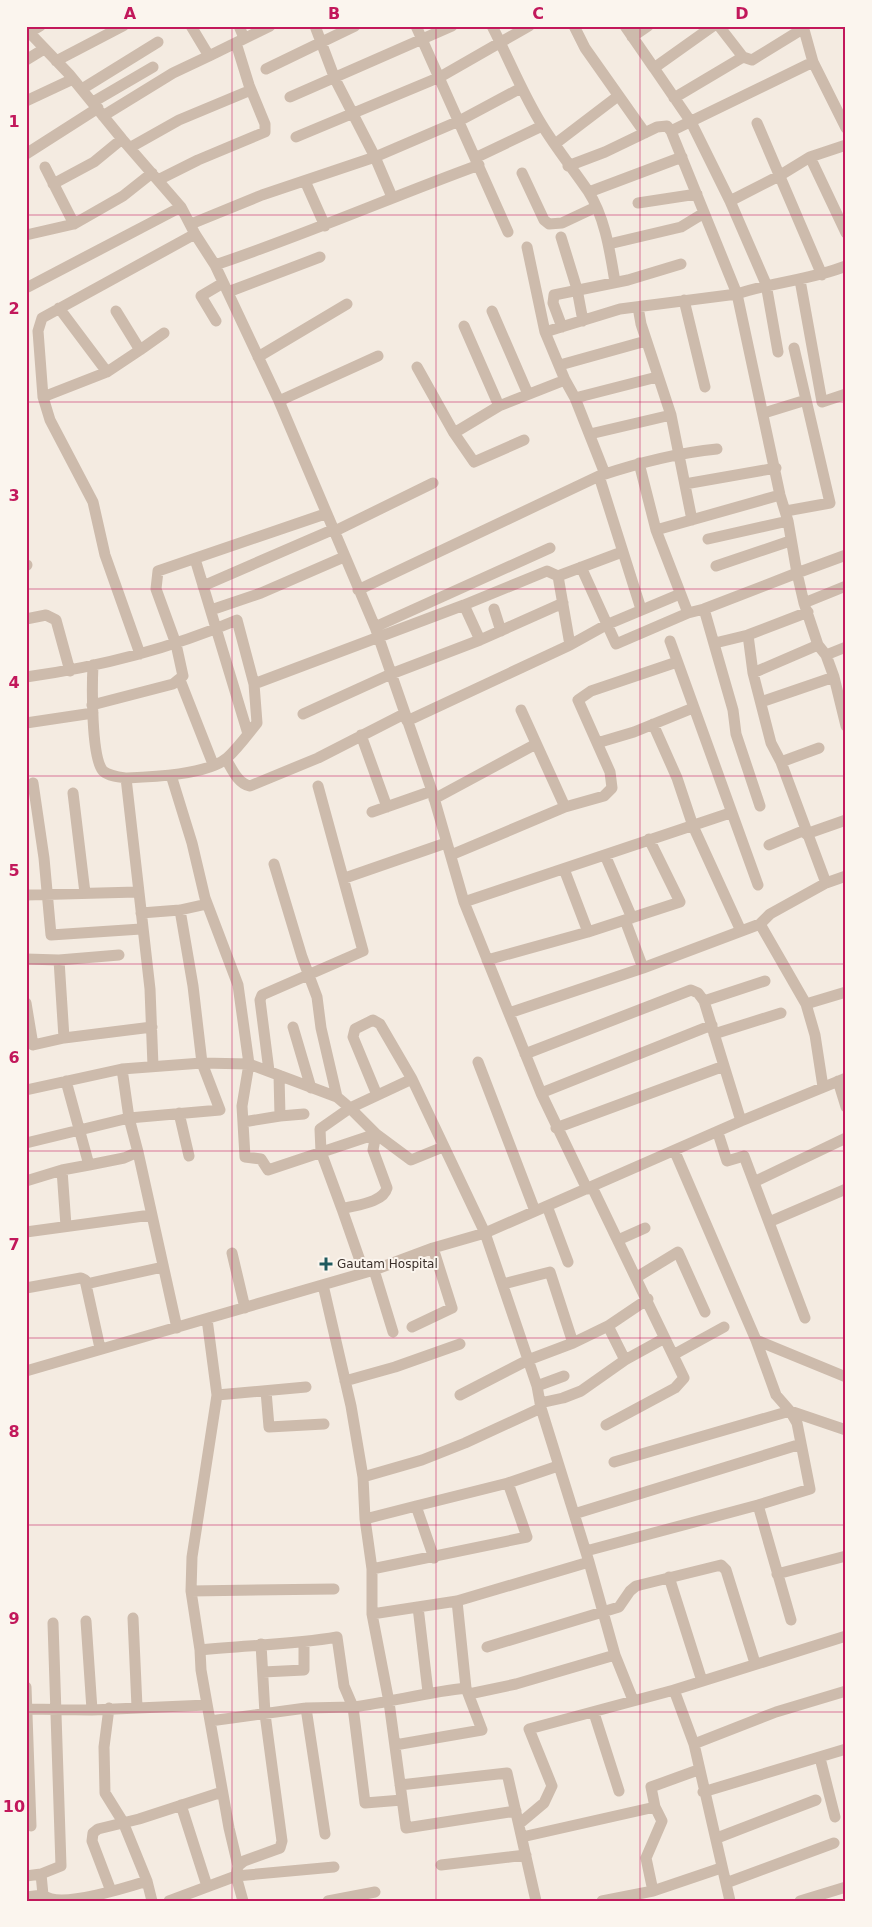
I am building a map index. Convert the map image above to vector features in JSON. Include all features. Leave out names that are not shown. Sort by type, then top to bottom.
[{"type":"street","points":[[40,26],[27,31],[82,89],[122,140],[131,147],[181,207],[215,264],[279,401],[332,531],[374,627],[433,795],[464,902],[541,1093],[556,1128],[637,1277],[648,1299],[663,1339],[684,1378],[680,1384],[606,1425]]},
{"type":"street","points":[[56,61],[123,26]]},
{"type":"street","points":[[191,26],[209,56]]},
{"type":"street","points":[[26,235],[74,224],[155,177],[265,132],[265,124],[251,90],[238,26]]},
{"type":"street","points":[[315,26],[335,79],[375,157],[392,197]]},
{"type":"street","points":[[266,69],[355,26]]},
{"type":"street","points":[[416,26],[508,232]]},
{"type":"street","points":[[290,97],[335,79],[452,26]]},
{"type":"street","points":[[492,26],[521,88],[542,126],[596,206],[608,244],[615,282]]},
{"type":"street","points":[[296,137],[354,115],[440,78],[529,26]]},
{"type":"street","points":[[574,26],[585,48],[645,133]]},
{"type":"street","points":[[625,26],[691,122],[730,201],[766,284],[778,352]]},
{"type":"street","points":[[632,37],[648,26]]},
{"type":"street","points":[[654,68],[714,26]]},
{"type":"street","points":[[719,26],[743,57],[752,60],[804,27],[813,62],[846,128]]},
{"type":"street","points":[[98,108],[266,27]]},
{"type":"street","points":[[82,89],[158,42]]},
{"type":"street","points":[[26,60],[44,49]]},
{"type":"street","points":[[674,98],[743,57]]},
{"type":"street","points":[[670,131],[813,62]]},
{"type":"street","points":[[26,154],[98,108],[154,67]]},
{"type":"street","points":[[26,101],[73,79]]},
{"type":"street","points":[[140,654],[105,555],[94,502],[50,420],[43,397],[38,331],[42,318],[193,229],[262,195],[375,157],[459,121],[521,88]]},
{"type":"street","points":[[131,147],[179,120],[251,90]]},
{"type":"street","points":[[555,144],[618,96]]},
{"type":"street","points":[[757,123],[822,275]]},
{"type":"street","points":[[215,264],[325,226],[477,161],[542,126]]},
{"type":"street","points":[[568,166],[605,152],[662,126],[667,126],[670,131],[737,294],[776,468],[780,494],[787,516],[796,573],[818,644],[826,655],[834,677],[846,726]]},
{"type":"street","points":[[53,184],[94,162],[122,140]]},
{"type":"street","points":[[730,201],[779,176],[810,157],[846,145]]},
{"type":"street","points":[[810,157],[844,225]]},
{"type":"street","points":[[588,192],[682,158]]},
{"type":"street","points":[[45,167],[74,224]]},
{"type":"street","points":[[522,173],[544,220],[549,224],[562,223],[596,206]]},
{"type":"street","points":[[305,181],[325,226]]},
{"type":"street","points":[[638,202],[697,194]]},
{"type":"street","points":[[28,287],[181,207]]},
{"type":"street","points":[[608,244],[680,227],[704,213]]},
{"type":"street","points":[[561,237],[577,289],[583,321]]},
{"type":"street","points":[[527,247],[545,332],[590,434],[622,552],[641,609]]},
{"type":"street","points":[[216,321],[201,296],[320,257]]},
{"type":"street","points":[[562,328],[552,298],[554,295],[562,291],[615,282],[681,264]]},
{"type":"street","points":[[545,332],[620,309],[737,294],[766,284],[822,275],[846,266]]},
{"type":"street","points":[[800,280],[822,402],[846,394]]},
{"type":"street","points":[[684,300],[705,387]]},
{"type":"street","points":[[258,357],[347,304]]},
{"type":"street","points":[[638,306],[646,341],[671,415],[692,520]]},
{"type":"street","points":[[59,308],[107,372]]},
{"type":"street","points":[[116,311],[140,350]]},
{"type":"street","points":[[492,312],[528,394]]},
{"type":"street","points":[[464,326],[499,406]]},
{"type":"street","points":[[43,397],[107,372],[164,333]]},
{"type":"street","points":[[560,365],[646,341]]},
{"type":"street","points":[[708,539],[830,503],[794,348]]},
{"type":"street","points":[[279,401],[378,356]]},
{"type":"street","points":[[417,367],[454,433],[474,462],[524,440]]},
{"type":"street","points":[[575,398],[657,377]]},
{"type":"street","points":[[454,433],[499,406],[565,380]]},
{"type":"street","points":[[764,413],[806,400]]},
{"type":"street","points":[[590,434],[671,415]]},
{"type":"street","points":[[358,590],[602,475],[639,463],[680,453],[717,449]]},
{"type":"street","points":[[639,463],[656,530],[688,613]]},
{"type":"street","points":[[685,484],[776,468]]},
{"type":"street","points":[[203,586],[332,531],[433,483]]},
{"type":"street","points":[[656,530],[780,494]]},
{"type":"street","points":[[26,723],[92,709],[180,680],[183,676],[176,644],[156,589],[158,571],[165,567],[195,559],[325,514]]},
{"type":"street","points":[[716,566],[790,541]]},
{"type":"street","points":[[374,627],[550,548]]},
{"type":"street","points":[[254,684],[378,639],[546,571],[558,576],[622,552]]},
{"type":"street","points":[[581,567],[606,626],[616,644],[688,613],[704,609],[846,555]]},
{"type":"street","points":[[211,610],[261,593],[344,558]]},
{"type":"street","points":[[195,559],[248,734]]},
{"type":"street","points":[[558,576],[570,645]]},
{"type":"street","points":[[714,643],[748,635],[846,586]]},
{"type":"street","points":[[226,759],[244,786],[250,786],[318,758],[361,735],[405,718],[570,645],[641,609],[680,594]]},
{"type":"street","points":[[303,714],[392,674],[502,631],[563,604]]},
{"type":"street","points":[[464,605],[480,640]]},
{"type":"street","points":[[494,609],[502,631]]},
{"type":"street","points":[[704,609],[733,710],[736,734],[760,806]]},
{"type":"street","points":[[26,619],[46,615],[56,620],[70,671]]},
{"type":"street","points":[[26,677],[70,671],[93,665],[140,654],[176,644],[237,620],[254,684],[258,723],[226,759],[213,764],[171,775],[126,778],[110,775],[104,771],[99,762],[92,709],[93,665]]},
{"type":"street","points":[[748,635],[753,673],[771,742],[781,762],[805,832],[826,883]]},
{"type":"street","points":[[670,641],[730,813],[758,885]]},
{"type":"street","points":[[753,673],[818,644]]},
{"type":"street","points":[[826,655],[846,647]]},
{"type":"street","points":[[451,855],[566,807],[604,796],[612,788],[610,772],[578,700],[582,696],[677,662]]},
{"type":"street","points":[[761,702],[834,677]]},
{"type":"street","points":[[180,680],[213,764]]},
{"type":"street","points":[[597,743],[693,708]]},
{"type":"street","points":[[521,710],[566,807]]},
{"type":"street","points":[[653,724],[677,778],[693,826],[741,931]]},
{"type":"street","points":[[361,735],[387,807]]},
{"type":"street","points":[[372,812],[433,795],[536,744]]},
{"type":"street","points":[[781,762],[819,748]]},
{"type":"street","points":[[171,775],[207,904],[238,985],[249,1064],[242,1106],[245,1157],[261,1159],[268,1170],[376,1134]]},
{"type":"street","points":[[126,778],[137,892],[141,913],[141,929],[150,989],[153,1066]]},
{"type":"street","points":[[33,783],[44,858],[51,935],[141,929]]},
{"type":"street","points":[[280,1116],[260,1000],[262,995],[266,991],[363,952],[345,878],[318,786]]},
{"type":"street","points":[[73,793],[85,893]]},
{"type":"street","points":[[464,902],[730,813]]},
{"type":"street","points":[[769,845],[846,820]]},
{"type":"street","points":[[487,960],[588,932],[680,902],[649,839]]},
{"type":"street","points":[[345,878],[446,843]]},
{"type":"street","points":[[605,855],[629,919],[642,968]]},
{"type":"street","points":[[274,864],[317,997],[321,1028],[337,1097]]},
{"type":"street","points":[[564,869],[588,932]]},
{"type":"street","points":[[509,1013],[642,968],[760,924],[770,914],[826,883],[846,876]]},
{"type":"street","points":[[26,895],[137,892]]},
{"type":"street","points":[[141,913],[180,910],[207,904]]},
{"type":"street","points":[[180,910],[193,986],[202,1063],[220,1110]]},
{"type":"street","points":[[760,924],[806,1004],[816,1035],[823,1087]]},
{"type":"street","points":[[26,959],[59,960],[119,955]]},
{"type":"street","points":[[59,960],[64,1038]]},
{"type":"street","points":[[704,1001],[765,981]]},
{"type":"street","points":[[525,1054],[692,990],[698,993],[704,1001],[741,1121]]},
{"type":"street","points":[[806,1004],[846,992]]},
{"type":"street","points":[[26,1002],[29,1046],[64,1038],[152,1028]]},
{"type":"street","points":[[541,1093],[713,1030],[781,1013]]},
{"type":"street","points":[[378,1095],[353,1037],[355,1028],[373,1020],[380,1024],[412,1079],[485,1233],[537,1386],[558,1466],[587,1557],[615,1656],[633,1700]]},
{"type":"street","points":[[294,1027],[311,1088]]},
{"type":"street","points":[[478,1062],[535,1212]]},
{"type":"street","points":[[26,1090],[122,1069],[202,1063],[249,1064],[337,1097],[376,1134],[411,1160],[443,1147]]},
{"type":"street","points":[[556,1128],[724,1066]]},
{"type":"street","points":[[122,1069],[130,1118],[177,1328]]},
{"type":"street","points":[[393,1332],[342,1209],[321,1152],[320,1129],[350,1108],[412,1079]]},
{"type":"street","points":[[26,1371],[100,1348],[177,1328],[323,1285],[433,1248],[485,1233],[675,1152],[741,1121],[842,1080],[846,1107]]},
{"type":"street","points":[[66,1081],[89,1165]]},
{"type":"street","points":[[26,1143],[130,1118],[220,1110],[242,1106]]},
{"type":"street","points":[[179,1113],[189,1156]]},
{"type":"street","points":[[243,1122],[304,1114]]},
{"type":"street","points":[[718,1132],[727,1161],[744,1156],[805,1318]]},
{"type":"street","points":[[342,1209],[378,1199],[386,1192],[387,1188],[373,1150],[376,1134]]},
{"type":"street","points":[[754,1182],[846,1138]]},
{"type":"street","points":[[26,1182],[62,1170],[124,1158],[138,1152]]},
{"type":"street","points":[[372,1614],[457,1601],[587,1557],[810,1489],[797,1423],[790,1410],[776,1395],[756,1340],[675,1152]]},
{"type":"street","points":[[62,1170],[66,1226]]},
{"type":"street","points":[[769,1222],[846,1189]]},
{"type":"street","points":[[547,1206],[568,1262]]},
{"type":"street","points":[[26,1232],[151,1215]]},
{"type":"street","points":[[618,1240],[645,1228]]},
{"type":"street","points":[[412,1327],[452,1308],[433,1248]]},
{"type":"street","points":[[637,1277],[678,1252],[705,1312]]},
{"type":"street","points":[[232,1253],[245,1308]]},
{"type":"street","points":[[86,1284],[163,1267]]},
{"type":"street","points":[[502,1284],[550,1272],[574,1344]]},
{"type":"street","points":[[26,1288],[81,1278],[85,1280],[100,1348]]},
{"type":"street","points":[[323,1285],[345,1381],[363,1477],[365,1519],[372,1569],[372,1614],[389,1702],[406,1828],[516,1811]]},
{"type":"street","points":[[460,1395],[528,1360],[574,1344],[608,1326],[648,1299]]},
{"type":"street","points":[[207,1319],[217,1395],[192,1557],[191,1591],[200,1650],[201,1670],[243,1901]]},
{"type":"street","points":[[608,1326],[625,1360]]},
{"type":"street","points":[[673,1356],[724,1327]]},
{"type":"street","points":[[363,1477],[422,1460],[465,1443],[541,1406],[581,1391],[625,1360],[663,1339]]},
{"type":"street","points":[[756,1340],[846,1377]]},
{"type":"street","points":[[345,1381],[460,1344]]},
{"type":"street","points":[[537,1386],[564,1376]]},
{"type":"street","points":[[217,1395],[306,1387]]},
{"type":"street","points":[[266,1391],[269,1427],[324,1424]]},
{"type":"street","points":[[614,1462],[790,1410],[846,1430]]},
{"type":"street","points":[[574,1514],[800,1444]]},
{"type":"street","points":[[365,1519],[508,1483],[558,1466]]},
{"type":"street","points":[[372,1569],[434,1558],[527,1537],[508,1483]]},
{"type":"street","points":[[758,1505],[791,1620]]},
{"type":"street","points":[[416,1506],[434,1558]]},
{"type":"street","points":[[777,1574],[846,1556]]},
{"type":"street","points":[[487,1646],[619,1607],[630,1591],[636,1586],[721,1565],[726,1570],[755,1663]]},
{"type":"street","points":[[670,1577],[702,1681]]},
{"type":"street","points":[[191,1591],[334,1589]]},
{"type":"street","points":[[395,1745],[482,1730],[468,1691],[457,1601]]},
{"type":"street","points":[[418,1607],[428,1692]]},
{"type":"street","points":[[133,1618],[137,1707]]},
{"type":"street","points":[[86,1621],[92,1710]]},
{"type":"street","points":[[26,1876],[41,1874],[61,1866],[53,1623]]},
{"type":"street","points":[[519,1824],[544,1803],[552,1786],[529,1729],[674,1690],[846,1636]]},
{"type":"street","points":[[200,1650],[261,1644],[304,1643],[337,1637],[344,1686],[353,1707],[365,1803],[402,1800]]},
{"type":"street","points":[[263,1672],[304,1670],[304,1643]]},
{"type":"street","points":[[169,1901],[200,1893],[237,1871],[244,1861],[280,1848],[282,1842],[265,1714],[261,1644]]},
{"type":"street","points":[[210,1721],[306,1708],[353,1707],[389,1702],[428,1692],[468,1691],[516,1684],[615,1656]]},
{"type":"street","points":[[26,1687],[31,1826]]},
{"type":"street","points":[[674,1690],[694,1744],[703,1792],[716,1838],[721,1868],[730,1901]]},
{"type":"street","points":[[694,1744],[776,1712],[846,1690]]},
{"type":"street","points":[[27,1709],[92,1710],[207,1705]]},
{"type":"street","points":[[109,1708],[104,1747],[104,1785],[111,1806],[123,1822],[147,1881],[152,1901]]},
{"type":"street","points":[[306,1708],[325,1834]]},
{"type":"street","points":[[594,1713],[619,1791]]},
{"type":"street","points":[[703,1792],[846,1749]]},
{"type":"street","points":[[820,1758],[835,1817]]},
{"type":"street","points":[[653,1891],[646,1858],[662,1821],[655,1807],[651,1787],[698,1770]]},
{"type":"street","points":[[400,1785],[508,1773],[536,1901]]},
{"type":"street","points":[[111,1891],[92,1836],[98,1829],[222,1792]]},
{"type":"street","points":[[716,1838],[816,1800]]},
{"type":"street","points":[[181,1805],[200,1893]]},
{"type":"street","points":[[522,1837],[655,1807]]},
{"type":"street","points":[[726,1883],[834,1843]]},
{"type":"street","points":[[441,1865],[526,1855]]},
{"type":"street","points":[[237,1871],[334,1867]]},
{"type":"street","points":[[602,1901],[653,1891],[721,1868]]},
{"type":"street","points":[[41,1874],[44,1895]]},
{"type":"street","points":[[26,1898],[44,1895],[52,1899],[64,1899],[111,1891],[147,1881]]},
{"type":"street","points":[[328,1901],[375,1892]]},
{"type":"street","points":[[800,1901],[841,1892]]},
{"type":"place","name":"Gautam Hospital","points":[[326,1264]]}]
